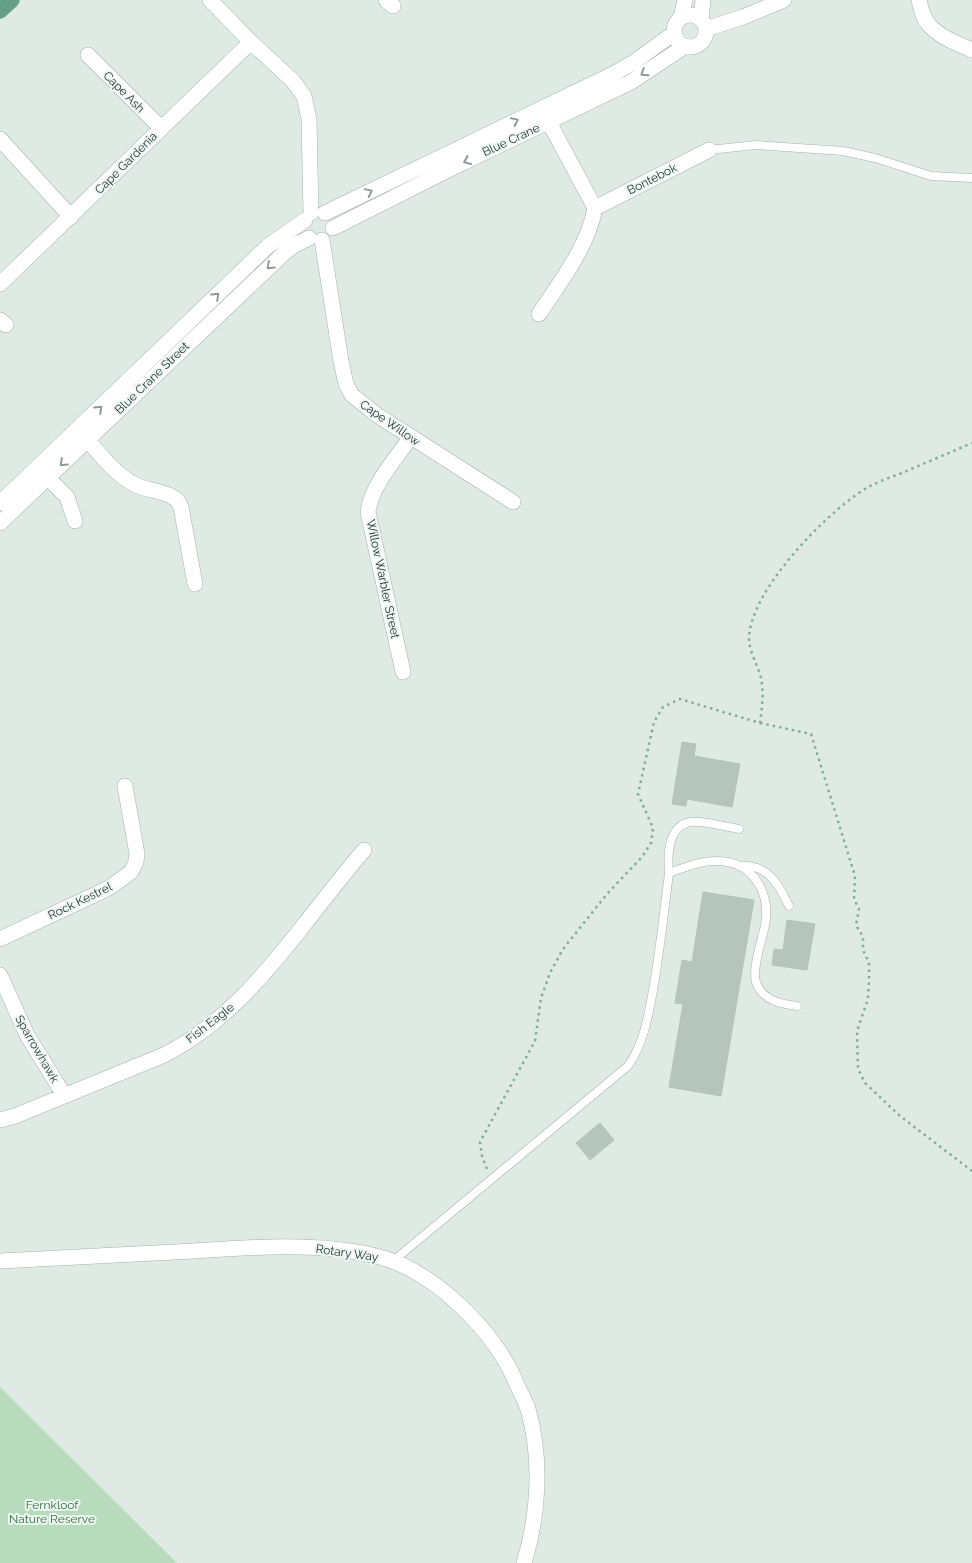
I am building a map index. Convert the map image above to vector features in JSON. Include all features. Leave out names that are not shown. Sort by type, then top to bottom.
[{"type":"main road","points":[[0,11],[12,0]]},
{"type":"street","points":[[210,0],[292,81],[304,96],[310,119],[314,215],[304,229],[316,239]]},
{"type":"street","name":"Blue Crane","points":[[314,215],[542,108],[634,62],[674,32],[674,27],[681,18],[685,0]]},
{"type":"street","points":[[703,0],[703,24]]},
{"type":"street","points":[[703,24],[743,17],[784,0]]},
{"type":"street","points":[[919,0],[929,26],[940,34],[972,50]]},
{"type":"street","points":[[681,18],[687,15],[694,16],[703,24]]},
{"type":"street","name":"Blue Crane","points":[[333,228],[450,169],[631,82],[685,46],[690,47],[700,43],[705,34],[703,24]]},
{"type":"street","points":[[674,32],[677,41],[685,46]]},
{"type":"street","name":"Cape Gardenia","points":[[0,284],[251,42]]},
{"type":"street","name":"Cape Ash","points":[[88,55],[161,128]]},
{"type":"street","points":[[539,314],[586,238],[595,208],[542,108]]},
{"type":"street","points":[[0,139],[71,217]]},
{"type":"street","name":"Bontebok","points":[[595,208],[709,150]]},
{"type":"street","points":[[314,215],[331,220],[333,228]]},
{"type":"street","name":"Blue Crane Street","points":[[0,523],[48,478],[83,435],[268,246],[314,215]]},
{"type":"street","name":"Blue Crane Street","points":[[0,503],[83,435],[282,255],[293,246],[316,239],[327,238],[333,228]]},
{"type":"street","name":"Cape Willow","points":[[316,239],[346,384],[352,395],[411,437],[513,502]]},
{"type":"street","points":[[83,435],[129,482],[146,490],[169,495],[178,500],[181,507],[195,584]]},
{"type":"street","name":"Willow Warbler Street","points":[[403,672],[368,512],[378,484],[411,437]]},
{"type":"street","points":[[48,478],[67,497],[75,521]]},
{"type":"street","name":"Rock Kestrel","points":[[0,939],[109,888],[131,872],[138,854],[125,786]]},
{"type":"street","name":"Fish Eagle","points":[[0,1120],[176,1048],[204,1030],[232,1008],[265,974],[364,850]]},
{"type":"street","name":"Sparrowhawk","points":[[0,975],[27,1035],[64,1095]]},
{"type":"street","name":"Rotary Way","points":[[0,1261],[253,1247],[341,1250],[393,1261],[425,1279],[455,1301],[501,1352],[511,1369],[527,1408],[536,1464],[536,1510],[524,1563]]},
{"type":"lane","points":[[709,150],[756,145],[843,151],[875,158],[931,176],[972,178]]},
{"type":"lane","points":[[393,1261],[628,1066],[636,1055],[641,1043],[648,1018],[669,873],[668,849],[671,839],[676,831],[683,826],[698,821],[739,829]]},
{"type":"lane","points":[[669,873],[710,861],[728,862],[747,871],[759,884],[766,898],[765,923],[756,972],[756,983],[766,996],[775,1002],[797,1006]]},
{"type":"lane","points":[[739,866],[750,865],[767,874],[781,888],[789,906]]},
{"type":"path","points":[[760,723],[763,703],[761,678],[752,654],[749,638],[755,612],[776,576],[792,555],[835,511],[870,487],[972,443]]},
{"type":"path","points":[[491,1180],[482,1156],[480,1142],[535,1040],[541,998],[550,973],[563,949],[607,894],[642,857],[651,843],[653,828],[638,794],[654,722],[663,707],[680,699],[760,723],[811,734],[855,876],[854,899],[859,910],[856,925],[863,937],[863,950],[869,962],[868,999],[857,1031],[858,1069],[865,1083],[900,1116],[972,1170]]},
{"type":"green space","name":"Fernkloof Nature Reserve","points":[[0,1387],[177,1563],[0,1563]]},
{"type":"building","points":[[682,742],[696,744],[694,756],[740,764],[732,807],[687,799],[686,806],[672,804]]},
{"type":"building","points":[[703,892],[754,900],[721,1096],[669,1087],[683,1004],[675,1003],[682,960],[692,962]]},
{"type":"building","points":[[787,920],[815,924],[807,970],[772,965],[774,949],[783,950]]},
{"type":"building","points":[[600,1123],[614,1140],[590,1160],[576,1143]]}]
